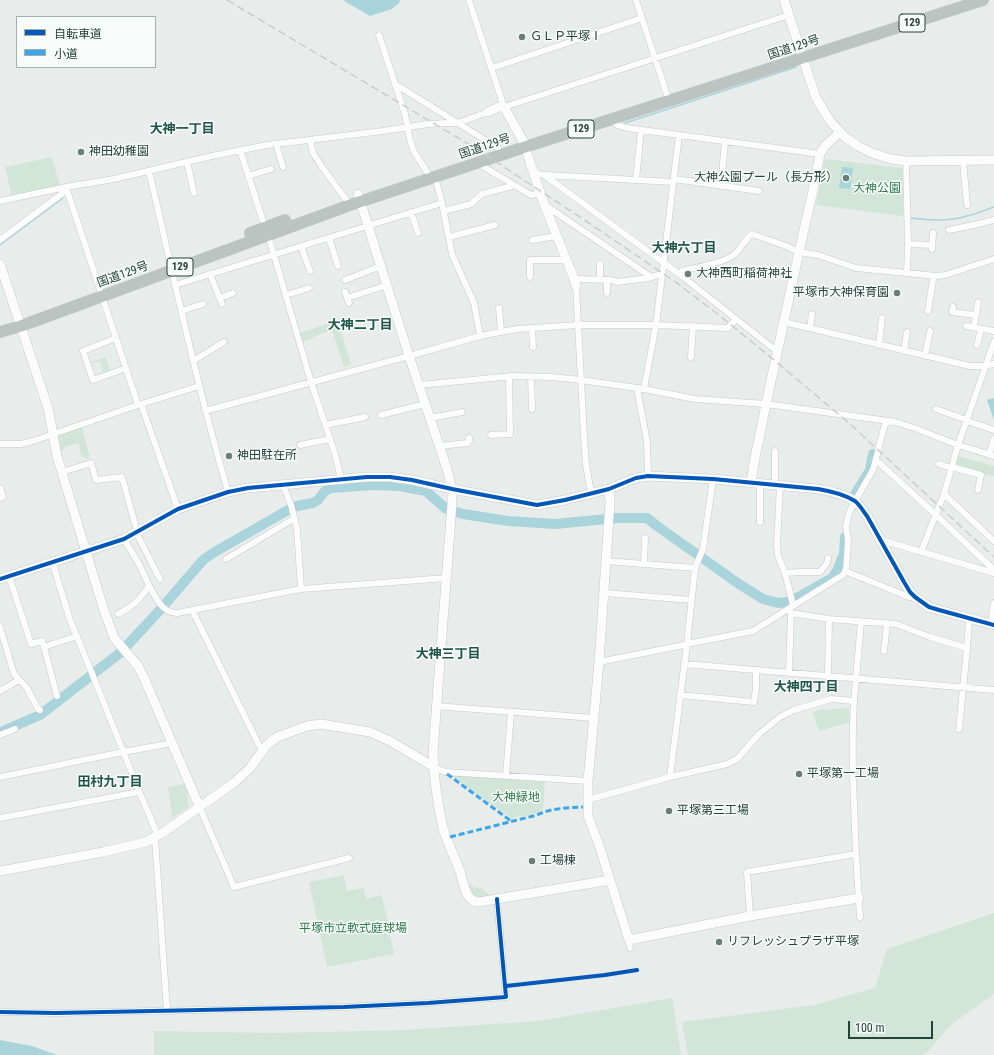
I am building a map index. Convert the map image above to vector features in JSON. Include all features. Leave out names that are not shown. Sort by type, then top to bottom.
[{"type":"highway","name":"国道129号","points":[[0,332],[20,322],[266,231],[431,174],[498,148],[524,144],[611,119],[961,0]]},
{"type":"highway","name":"国道129号","points":[[431,174],[482,161],[524,144],[667,95],[983,0]]},
{"type":"highway","name":"国道129号","points":[[0,325],[20,322]]},
{"type":"street","points":[[469,0],[504,107],[524,144],[544,204],[575,283],[586,466],[591,493]]},
{"type":"street","points":[[636,0],[667,95]]},
{"type":"street","points":[[784,0],[816,98],[830,121],[840,132],[858,146],[872,153],[891,159],[906,162],[994,160],[994,164]]},
{"type":"street","points":[[0,201],[114,179],[240,150],[428,124],[458,123],[501,107],[789,15]]},
{"type":"street","points":[[492,68],[642,18]]},
{"type":"street","points":[[378,35],[405,114],[414,152],[431,174],[442,202],[452,254],[474,303],[480,336]]},
{"type":"street","points":[[395,84],[498,148]]},
{"type":"street","points":[[611,119],[617,126],[627,128],[820,154]]},
{"type":"street","points":[[636,180],[641,130]]},
{"type":"street","points":[[760,522],[754,463],[766,404],[820,154],[825,146],[840,132]]},
{"type":"street","points":[[648,476],[647,442],[641,389],[656,324],[679,135]]},
{"type":"street","points":[[310,140],[313,153],[322,167],[354,200],[368,226],[452,489],[432,752],[435,781],[443,827],[469,898],[479,902],[610,880]]},
{"type":"street","points":[[721,186],[725,141]]},
{"type":"street","points":[[276,144],[283,167]]},
{"type":"street","points":[[240,150],[274,255],[311,382],[335,454],[340,479]]},
{"type":"street","points":[[482,161],[484,167],[531,195],[540,193]]},
{"type":"street","points":[[963,161],[964,191],[967,205]]},
{"type":"street","points":[[187,162],[194,193]]},
{"type":"street","points":[[906,162],[908,244],[907,273]]},
{"type":"street","points":[[248,176],[271,169]]},
{"type":"street","points":[[149,171],[205,411],[228,492]]},
{"type":"street","points":[[534,172],[551,180],[679,274],[778,352]]},
{"type":"street","points":[[543,175],[674,181],[759,191]]},
{"type":"street","points":[[444,211],[471,204],[482,194],[513,185]]},
{"type":"street","points":[[0,240],[67,188]]},
{"type":"street","points":[[67,188],[126,368],[178,509]]},
{"type":"street","points":[[175,285],[442,202]]},
{"type":"street","points":[[544,204],[651,277]]},
{"type":"street","points":[[411,212],[418,233]]},
{"type":"street","points":[[949,230],[994,220]]},
{"type":"street","points":[[974,225],[976,233]]},
{"type":"street","points":[[449,237],[466,229],[492,228]]},
{"type":"street","points":[[908,244],[932,247],[933,233]]},
{"type":"street","points":[[679,274],[682,270],[728,259],[736,253],[748,236],[752,234],[799,252],[818,255],[856,268],[933,276],[951,274],[994,259]]},
{"type":"street","points":[[532,240],[556,236]]},
{"type":"street","points":[[329,238],[338,266]]},
{"type":"street","points":[[302,246],[310,271]]},
{"type":"street","points":[[528,273],[530,260],[566,260]]},
{"type":"street","points":[[0,264],[48,408],[62,472],[109,625],[114,638],[138,666],[145,680],[234,887],[349,858]]},
{"type":"street","points":[[600,264],[607,293]]},
{"type":"street","points":[[345,280],[381,266]]},
{"type":"street","points":[[210,274],[221,301],[233,293]]},
{"type":"street","points":[[575,283],[603,280],[617,282],[650,278],[662,274]]},
{"type":"street","points":[[930,307],[933,276]]},
{"type":"street","points":[[345,292],[348,301],[370,294],[387,285]]},
{"type":"street","points":[[286,295],[309,288]]},
{"type":"street","points":[[974,327],[978,302]]},
{"type":"street","points":[[181,311],[203,304]]},
{"type":"street","points":[[953,307],[952,312],[976,315]]},
{"type":"street","points":[[499,308],[501,331]]},
{"type":"street","points":[[810,328],[812,314]]},
{"type":"street","points":[[879,345],[882,318]]},
{"type":"street","points":[[205,411],[501,331],[603,322],[728,328],[736,319]]},
{"type":"street","points":[[784,322],[970,366],[985,366],[994,364]]},
{"type":"street","points":[[691,357],[693,326]]},
{"type":"street","points":[[966,326],[994,331]]},
{"type":"street","points":[[532,328],[533,348]]},
{"type":"street","points":[[978,346],[981,329]]},
{"type":"street","points":[[925,356],[930,331]]},
{"type":"street","points":[[904,351],[907,332]]},
{"type":"street","points":[[116,338],[83,351],[93,380],[126,368]]},
{"type":"street","points":[[193,361],[224,342]]},
{"type":"street","points":[[921,552],[944,494],[958,445],[994,342]]},
{"type":"street","points":[[419,385],[509,377],[551,377],[641,389],[696,399],[766,404],[905,424],[958,445],[992,455],[994,439]]},
{"type":"street","points":[[494,437],[510,434],[507,407],[509,377]]},
{"type":"street","points":[[531,377],[532,409]]},
{"type":"street","points":[[0,444],[21,444],[33,441],[199,386]]},
{"type":"street","points":[[381,415],[425,404]]},
{"type":"street","points":[[939,411],[994,430]]},
{"type":"street","points":[[430,418],[462,412]]},
{"type":"street","points":[[326,425],[364,417]]},
{"type":"street","points":[[599,662],[753,631],[791,609],[843,575],[846,570],[848,540],[846,527],[849,513],[854,501],[873,470],[885,424],[889,422]]},
{"type":"street","points":[[300,445],[330,439]]},
{"type":"street","points":[[439,446],[467,443]]},
{"type":"street","points":[[775,451],[778,460],[778,556],[785,573],[791,609],[789,673]]},
{"type":"street","points":[[876,460],[936,515],[994,572]]},
{"type":"street","points":[[62,472],[91,463],[96,480],[122,477],[139,538],[160,579]]},
{"type":"street","points":[[939,464],[981,475],[978,490]]},
{"type":"street","points":[[0,579],[124,539],[178,509],[228,492],[248,488],[340,479],[390,477],[537,504],[565,500],[610,489],[636,478],[648,476],[713,479],[818,489],[834,492],[854,501],[860,506],[910,592],[929,607],[992,625],[994,603]]},
{"type":"street","points":[[670,777],[695,568],[703,549],[713,479]]},
{"type":"street","points":[[283,485],[291,505],[297,530],[301,589]]},
{"type":"street","points":[[0,488],[4,497],[0,498]]},
{"type":"street","points":[[610,489],[599,662],[587,800],[588,816],[600,848],[629,944],[750,916],[859,898]]},
{"type":"street","points":[[944,494],[994,541]]},
{"type":"street","points":[[226,559],[294,518]]},
{"type":"street","points":[[644,563],[645,538]]},
{"type":"street","points":[[124,539],[160,605],[172,613],[301,589],[446,578]]},
{"type":"street","points":[[881,540],[994,572]]},
{"type":"street","points":[[606,560],[695,568]]},
{"type":"street","points":[[52,561],[76,636],[156,837],[167,1011]]},
{"type":"street","points":[[785,573],[807,574],[820,572],[829,562]]},
{"type":"street","points":[[845,572],[909,597],[915,597]]},
{"type":"street","points":[[9,576],[31,644],[42,641],[57,696]]},
{"type":"street","points":[[118,614],[138,600],[149,586]]},
{"type":"street","points":[[604,593],[692,600]]},
{"type":"street","points":[[791,609],[829,618],[896,624],[930,637],[966,648]]},
{"type":"street","points":[[192,610],[262,751]]},
{"type":"street","points":[[828,676],[829,618]]},
{"type":"street","points":[[959,729],[969,619]]},
{"type":"street","points":[[860,918],[852,776],[852,732],[861,622]]},
{"type":"street","points":[[883,646],[886,624]]},
{"type":"street","points":[[0,630],[14,674],[26,688],[40,710]]},
{"type":"street","points":[[44,647],[76,636]]},
{"type":"street","points":[[684,664],[994,690]]},
{"type":"street","points":[[680,695],[754,702],[756,670]]},
{"type":"street","points":[[0,691],[19,680]]},
{"type":"street","points":[[587,800],[670,777],[727,764],[737,759],[759,734],[780,717],[794,710],[831,699],[854,701]]},
{"type":"street","points":[[436,706],[594,718]]},
{"type":"street","points":[[506,776],[511,712]]},
{"type":"street","points":[[0,871],[146,842],[200,808],[235,782],[250,768],[266,746],[277,737],[307,726],[321,724],[370,732],[390,741],[446,773],[588,781]]},
{"type":"street","points":[[0,735],[15,729]]},
{"type":"street","points":[[0,778],[173,743]]},
{"type":"street","points":[[0,818],[139,792]]},
{"type":"street","points":[[750,916],[747,872],[856,854]]},
{"type":"street","points":[[0,1012],[44,1013],[167,1011],[385,1005],[506,997],[497,899]]},
{"type":"green space","points":[[52,157],[60,186],[12,197],[5,167]]},
{"type":"green space","name":"大神公園","points":[[825,159],[903,168],[903,216],[816,205]]},
{"type":"green space","points":[[337,321],[351,364],[344,367],[332,330],[302,342],[299,333]]},
{"type":"green space","points":[[106,357],[111,373],[104,375],[100,361],[89,364],[89,363]]},
{"type":"green space","points":[[82,427],[90,458],[86,459],[85,456],[82,457],[78,443],[65,447],[65,449],[59,451],[57,436]]},
{"type":"green space","points":[[958,456],[994,466],[994,476],[958,467],[956,461]]},
{"type":"green space","points":[[849,708],[850,722],[819,731],[813,713],[818,710]]},
{"type":"green space","name":"大神緑地","points":[[449,774],[545,781],[543,808],[540,813],[511,818]]},
{"type":"green space","points":[[186,784],[189,807],[172,818],[168,787]]},
{"type":"green space","name":"平塚市立軟式庭球場","points":[[344,875],[347,891],[364,888],[366,899],[382,895],[394,954],[327,967],[309,882]]},
{"type":"green space","points":[[468,883],[474,887],[484,890],[492,897],[481,899],[471,897]]},
{"type":"green space","points":[[994,913],[994,994],[952,1024],[923,1055],[688,1055],[682,1022],[814,1005],[875,988],[887,949]]},
{"type":"green space","points":[[672,998],[681,1055],[154,1055],[154,1031],[277,1033],[404,1030],[538,1021]]},
{"type":"water","points":[[399,0],[400,2],[392,9],[370,16],[344,1]]},
{"type":"water","name":"大神公園プール（長方形）","points":[[842,167],[853,168],[850,189],[839,188]]},
{"type":"water","points":[[994,398],[994,420],[987,400]]},
{"type":"water","points":[[0,1040],[32,1046],[57,1055],[0,1055]]},
{"type":"waterway","points":[[625,123],[796,67]]},
{"type":"waterway","points":[[0,245],[63,198]]},
{"type":"waterway","points":[[910,218],[946,220],[960,218],[994,207]]},
{"type":"waterway","points":[[854,496],[870,470],[873,454]]},
{"type":"waterway","points":[[3,731],[40,715],[120,653],[160,610],[203,560],[288,510],[297,506],[313,503],[318,500],[325,491],[331,488],[373,485],[399,486],[426,491],[445,508],[463,514],[508,521],[555,524],[617,518],[647,518],[739,584],[763,599],[778,603],[795,599],[832,578],[837,571],[844,554],[845,537]]},
{"type":"railway","points":[[227,0],[475,148],[677,283],[768,355],[849,423],[994,557]]},
{"type":"marked path","points":[[447,774],[511,821]]},
{"type":"marked path","points":[[450,837],[553,810],[583,807]]},
{"type":"cycle path","points":[[0,579],[124,539],[178,509],[228,492],[248,488],[367,477],[390,477],[537,505],[609,489],[636,478],[648,476],[713,479],[818,489],[846,496],[855,501],[867,516],[904,582],[915,597],[929,607],[994,625]]},
{"type":"cycle path","points":[[0,1012],[56,1013],[344,1007],[506,997],[497,899]]},
{"type":"cycle path","points":[[506,986],[637,970]]},
{"type":"place","name":"ＧＬＰ平塚Ⅰ","points":[[522,37]]},
{"type":"place","name":"神田幼稚園","points":[[81,152]]},
{"type":"place","name":"大神公園プール（長方形）","points":[[846,178]]},
{"type":"place","name":"大神西町稲荷神社","points":[[688,274]]},
{"type":"place","name":"平塚市大神保育園","points":[[897,293]]},
{"type":"place","name":"神田駐在所","points":[[229,456]]},
{"type":"place","name":"平塚第一工場","points":[[799,774]]},
{"type":"place","name":"平塚第三工場","points":[[669,811]]},
{"type":"place","name":"工場棟","points":[[532,861]]},
{"type":"place","name":"リフレッシュプラザ平塚","points":[[719,942]]},
{"type":"district","name":"大神一丁目","points":[[182,130]]},
{"type":"district","name":"大神六丁目","points":[[684,249]]},
{"type":"district","name":"大神二丁目","points":[[360,326]]},
{"type":"district","name":"大神三丁目","points":[[448,655]]},
{"type":"district","name":"大神四丁目","points":[[806,688]]},
{"type":"district","name":"田村九丁目","points":[[110,783]]}]
